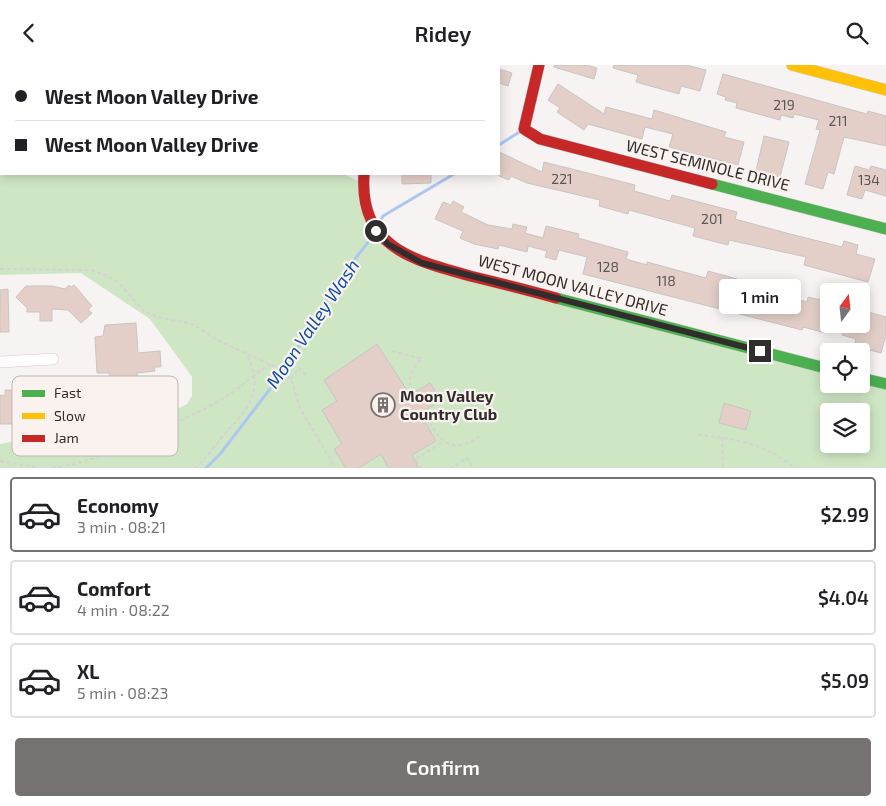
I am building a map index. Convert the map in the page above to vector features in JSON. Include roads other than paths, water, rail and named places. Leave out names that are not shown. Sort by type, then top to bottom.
[{"type":"street","name":"WEST SEMINOLE DRIVE","points":[[539,65],[524,129],[540,139],[886,229]]},
{"type":"street","points":[[792,65],[886,90]]},
{"type":"street","name":"WEST MOON VALLEY DRIVE","points":[[364,175],[363,196],[376,231],[388,244],[422,263],[820,367]]},
{"type":"street","points":[[0,362],[54,359]]},
{"type":"street","points":[[870,380],[886,384]]},
{"type":"waterway","name":"Moon Valley Wash","points":[[500,144],[521,131]]},
{"type":"waterway","name":"Moon Valley Wash","points":[[379,223],[383,216],[452,175]]},
{"type":"waterway","name":"Moon Valley Wash","points":[[206,468],[221,453],[273,385],[315,322],[335,284],[374,235]]},
{"type":"place","name":"Moon Valley Country Club","points":[[383,405]]}]
